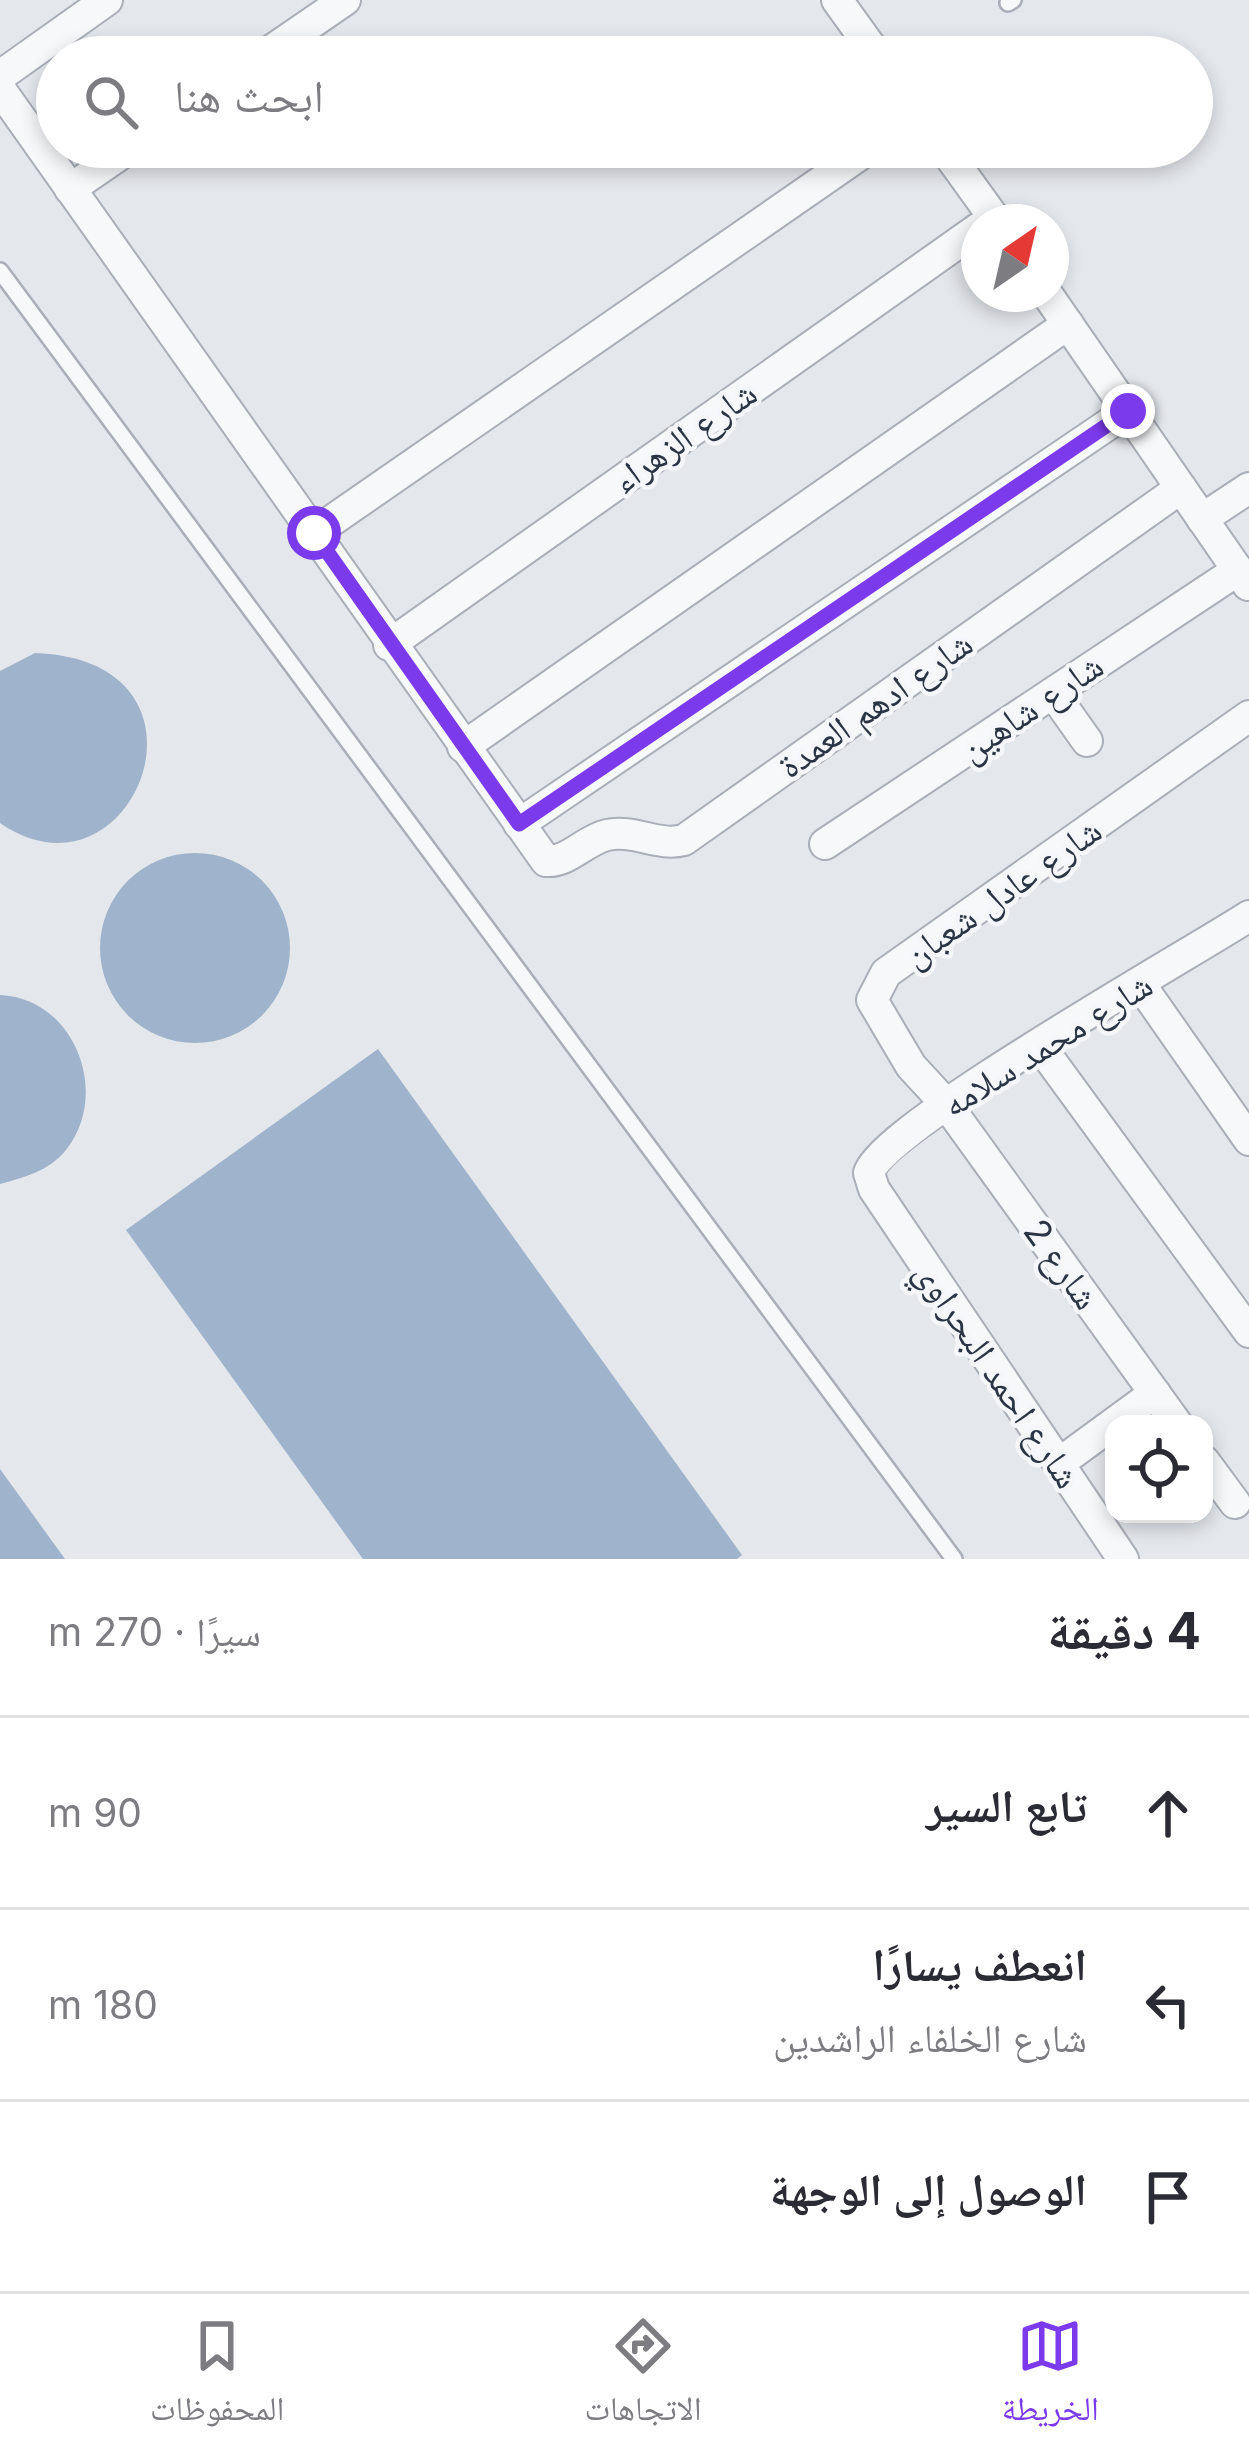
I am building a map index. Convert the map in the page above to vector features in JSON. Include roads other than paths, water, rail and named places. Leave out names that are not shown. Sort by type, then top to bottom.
[{"type":"street","points":[[56,36],[107,0]]},
{"type":"street","points":[[293,36],[345,0]]},
{"type":"street","points":[[837,0],[863,36]]},
{"type":"street","points":[[0,76],[36,50]]},
{"type":"street","points":[[0,89],[36,140]]},
{"type":"street","points":[[55,168],[519,824],[1128,411]]},
{"type":"street","points":[[70,189],[100,168]]},
{"type":"street","points":[[314,533],[841,168]]},
{"type":"street","points":[[956,168],[978,204]]},
{"type":"street","name":"شارع الزهراء","points":[[389,645],[961,242]]},
{"type":"street","points":[[1060,312],[1243,578]]},
{"type":"street","points":[[463,747],[1068,324]]},
{"type":"street","name":"شارع ادهم العمدة","points":[[519,824],[552,862],[607,835],[684,840],[1181,488]]},
{"type":"street","points":[[1202,518],[1249,488]]},
{"type":"street","name":"شارع شاهين","points":[[825,844],[1053,693],[1243,578]]},
{"type":"street","points":[[1053,693],[1087,741]]},
{"type":"street","name":"شارع عادل شعبان","points":[[947,1105],[911,1066],[876,1016],[875,985],[1249,716]]},
{"type":"street","name":"شارع محمد سلامه","points":[[874,1190],[872,1162],[947,1105],[1246,923]]},
{"type":"street","points":[[1140,984],[1249,1140]]},
{"type":"street","points":[[1040,1046],[1249,1332]]},
{"type":"street","name":"شارع 2","points":[[947,1105],[1171,1415]]},
{"type":"street","name":"شارع احمد البحراوي","points":[[874,1190],[1123,1559]]},
{"type":"street","points":[[1058,1464],[1155,1394]]},
{"type":"street","points":[[1213,1473],[1235,1503]]},
{"type":"lane","points":[[0,272],[955,1559]]},
{"type":"water","points":[[35,653],[96,666],[132,695],[146,734],[142,775],[122,811],[90,836],[48,842],[0,823],[0,671]]},
{"type":"water","points":[[195,853],[231,861],[262,881],[282,912],[290,948],[282,984],[262,1015],[231,1035],[195,1043],[159,1035],[128,1015],[108,984],[100,948],[108,912],[128,881],[159,861]]},
{"type":"water","points":[[0,995],[26,1000],[66,1031],[85,1077],[85,1103],[79,1127],[59,1157],[36,1172],[0,1184]]},
{"type":"water","points":[[378,1049],[742,1555],[737,1559],[363,1559],[126,1230]]},
{"type":"water","points":[[0,1469],[65,1559],[0,1559]]}]
